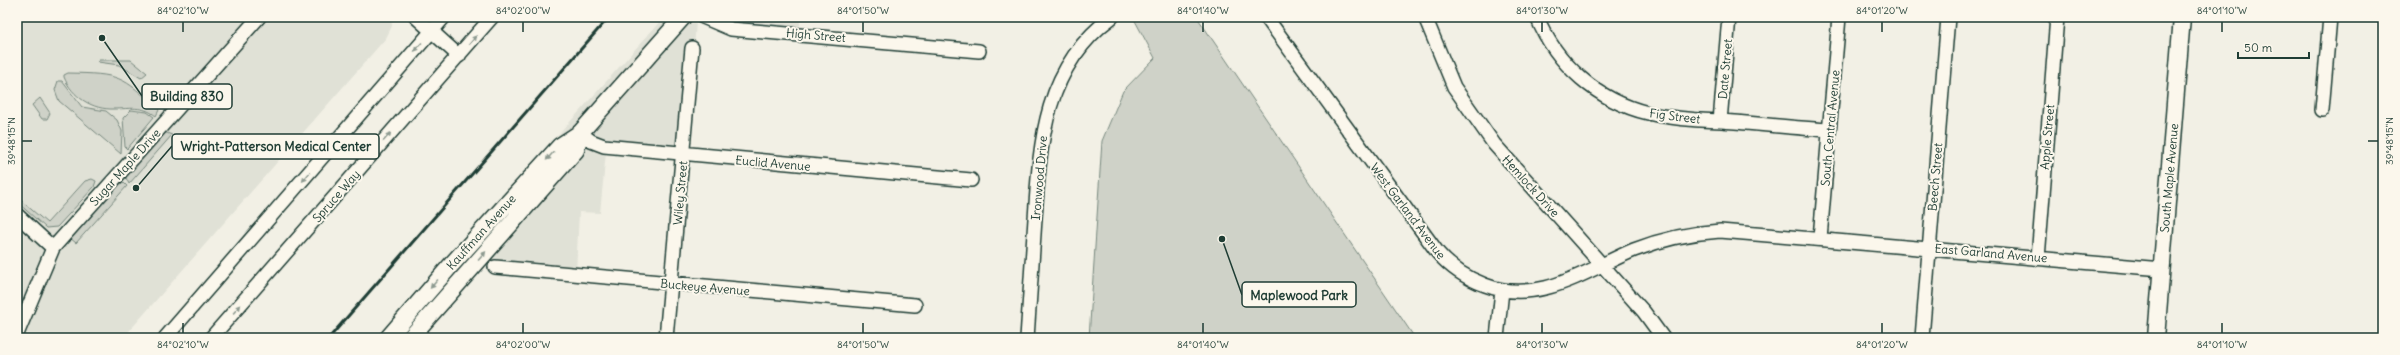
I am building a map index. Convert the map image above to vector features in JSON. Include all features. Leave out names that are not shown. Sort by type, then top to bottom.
[{"type":"main road","name":"Kauffman Avenue","points":[[388,338],[560,146],[580,133],[683,17]]},
{"type":"main road","name":"South Maple Avenue","points":[[2156,338],[2182,17]]},
{"type":"main road","name":"Kauffman Avenue","points":[[410,338],[576,150],[580,133]]},
{"type":"street","name":"Sugar Maple Drive","points":[[17,334],[53,248],[259,17]]},
{"type":"street","points":[[416,17],[459,56]]},
{"type":"street","points":[[166,338],[444,17]]},
{"type":"street","name":"Spruce Way","points":[[211,338],[492,17]]},
{"type":"street","name":"High Street","points":[[703,17],[731,29],[979,51]]},
{"type":"street","name":"Ironwood Drive","points":[[1027,338],[1039,151],[1049,106],[1059,83],[1073,58],[1094,33],[1112,17]]},
{"type":"street","name":"West Garland Avenue","points":[[1266,17],[1438,253],[1466,276],[1502,290],[1524,292],[1546,289],[1645,246],[1666,239],[1700,232],[1739,231],[1820,238]]},
{"type":"street","name":"Hemlock Drive","points":[[1425,17],[1454,87],[1494,144],[1644,312],[1663,338]]},
{"type":"street","name":"Fig Street","points":[[1537,17],[1546,37],[1563,60],[1592,87],[1614,101],[1633,109],[1664,117],[1829,130]]},
{"type":"street","name":"Date Street","points":[[1720,121],[1729,17]]},
{"type":"street","name":"South Central Avenue","points":[[1820,238],[1839,17]]},
{"type":"street","name":"Beech Street","points":[[1922,338],[1948,17]]},
{"type":"street","name":"Apple Street","points":[[2038,258],[2057,17]]},
{"type":"street","points":[[2322,110],[2330,17]]},
{"type":"street","name":"Wiley Street","points":[[666,338],[692,48]]},
{"type":"street","name":"Euclid Avenue","points":[[580,133],[591,141],[604,146],[970,180]]},
{"type":"street","points":[[17,215],[53,248]]},
{"type":"street","name":"East Garland Avenue","points":[[1820,238],[2162,269]]},
{"type":"street","name":"Buckeye Avenue","points":[[495,267],[915,305]]},
{"type":"street","points":[[1497,338],[1502,290]]},
{"type":"shaded area","points":[[17,17],[391,17],[392,26],[386,38],[123,338],[17,338]]},
{"type":"shaded area","points":[[664,17],[800,17],[800,33],[714,20],[696,22],[686,152],[606,152],[600,213],[579,212],[576,273],[484,262],[459,246]]},
{"type":"shaded area","points":[[1133,17],[1197,17],[1415,338],[1089,338],[1102,141],[1123,91],[1155,58]]},
{"type":"shaded area","points":[[99,60],[131,60],[147,73],[141,78],[119,65],[98,62]]},
{"type":"shaded area","points":[[68,73],[99,74],[119,79],[127,83],[159,110],[156,116],[146,110],[141,109],[106,109],[91,105],[72,91],[64,77],[64,75]]},
{"type":"shaded area","points":[[58,81],[62,81],[82,107],[106,111],[117,120],[122,131],[121,154],[59,101],[55,90]]},
{"type":"shaded area","points":[[40,98],[50,113],[47,119],[42,119],[32,105]]},
{"type":"shaded area","points":[[131,110],[147,112],[154,117],[127,149],[125,147],[123,118]]},
{"type":"shaded area","points":[[164,132],[172,135],[129,184],[125,176]]},
{"type":"shaded area","points":[[92,179],[96,181],[94,187],[57,227],[46,228],[17,202],[17,197],[47,223],[85,181]]},
{"type":"shaded area","points":[[123,182],[127,186],[76,243],[70,238],[119,183],[121,184]]},
{"type":"railway","points":[[329,338],[609,17]]},
{"type":"place","name":"Building 830","points":[[102,38]]},
{"type":"place","name":"Wright-Patterson Medical Center","points":[[136,188]]},
{"type":"place","name":"Maplewood Park","points":[[1222,239]]}]
